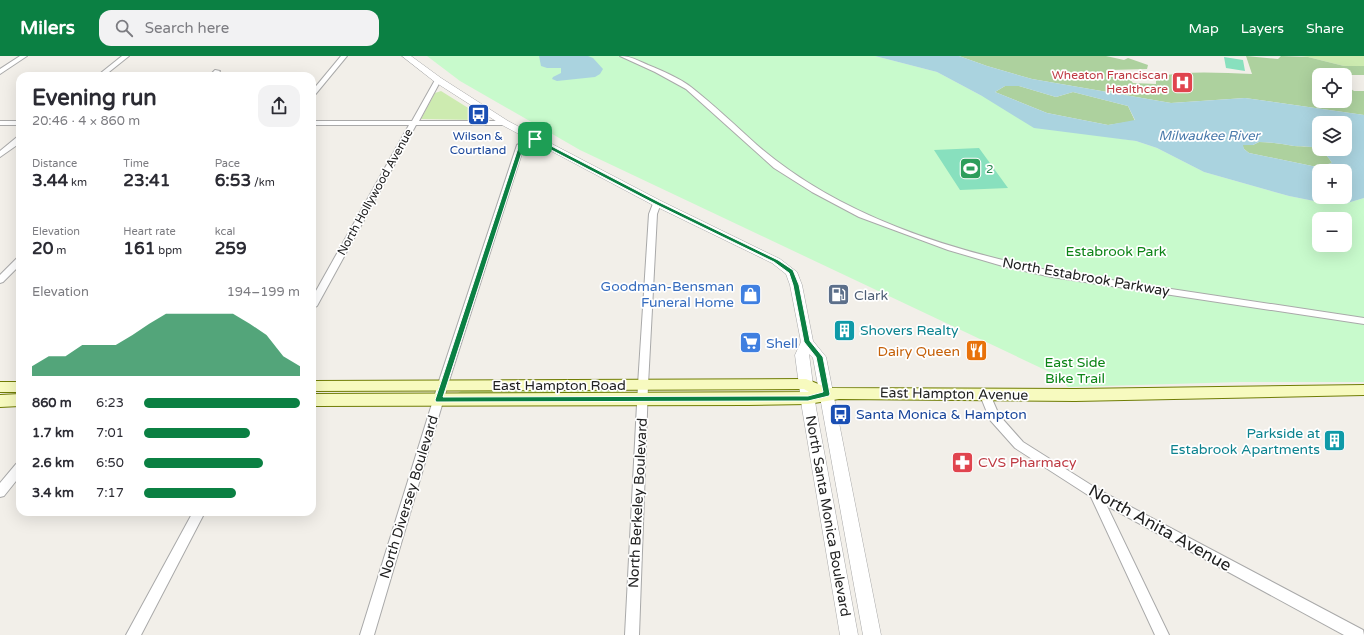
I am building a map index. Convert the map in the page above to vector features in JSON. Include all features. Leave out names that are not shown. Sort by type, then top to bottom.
[{"type":"main road","points":[[0,387],[16,386]]},
{"type":"main road","name":"East Hampton Road","points":[[316,386],[443,386],[643,393]]},
{"type":"main road","name":"East Hampton Avenue","points":[[807,391],[826,394],[1110,395],[1364,390]]},
{"type":"main road","name":"East Hampton Road","points":[[316,400],[438,400],[643,393],[807,391]]},
{"type":"main road","points":[[0,401],[16,400]]},
{"type":"street","points":[[0,72],[24,56]]},
{"type":"street","points":[[105,72],[126,56]]},
{"type":"street","points":[[316,90],[344,56]]},
{"type":"street","points":[[406,56],[438,80],[504,123],[657,203],[776,261],[791,272],[796,285],[807,342]]},
{"type":"street","name":"North Estabrook Parkway","points":[[623,56],[657,71],[688,88],[777,166],[815,190],[862,215],[912,234],[966,253],[1009,265],[1052,274],[1364,321]]},
{"type":"street","name":"North Hollywood Avenue","points":[[316,299],[438,80]]},
{"type":"street","points":[[0,123],[16,123]]},
{"type":"street","points":[[316,123],[504,123]]},
{"type":"street","name":"North Diversey Boulevard","points":[[366,635],[438,400],[522,145],[535,139]]},
{"type":"street","points":[[0,155],[16,142]]},
{"type":"street","name":"North Berkeley Boulevard","points":[[632,635],[653,214],[657,203]]},
{"type":"street","points":[[0,280],[16,264]]},
{"type":"street","name":"North Santa Monica Boulevard","points":[[807,342],[802,355],[807,391],[849,635]]},
{"type":"street","name":"North Santa Monica Boulevard","points":[[807,342],[819,357],[872,635]]},
{"type":"street","name":"North Anita Avenue","points":[[985,395],[994,416],[1019,445],[1095,494],[1358,635]]},
{"type":"street","points":[[0,492],[16,472]]},
{"type":"street","points":[[1095,494],[1162,635]]},
{"type":"street","points":[[133,635],[198,516]]},
{"type":"green space","name":"Estabrook Park","points":[[427,56],[875,56],[937,72],[982,96],[1110,137],[1136,141],[1157,148],[1204,172],[1289,196],[1312,201],[1312,204],[1352,204],[1352,202],[1364,198],[1364,382],[1240,382],[1068,387],[1058,376],[580,150],[460,81]]},
{"type":"green space","name":"Wheaton Franciscan Healthcare","points":[[959,56],[1106,56],[1124,60],[1128,58],[1148,65],[1147,69],[1110,70],[1107,73],[1111,76],[1128,77],[1133,83],[1156,84],[1156,77],[1180,73],[1204,72],[1252,74],[1246,56],[1278,59],[1281,56],[1308,57],[1344,66],[1364,66],[1364,75],[1352,75],[1352,68],[1312,68],[1312,108],[1245,98],[1171,103],[1032,79]]},
{"type":"green space","points":[[1300,56],[1364,56],[1364,66],[1344,66]]},
{"type":"green space","points":[[1224,57],[1243,60],[1245,71],[1226,68]]},
{"type":"green space","points":[[1005,86],[1019,86],[1056,97],[1073,92],[1128,106],[1135,121],[1108,125],[1047,113],[995,92]]},
{"type":"green space","name":"Wheaton Franciscan Healthcare","points":[[1352,90],[1364,91],[1364,115],[1315,108],[1352,108]]},
{"type":"green space","points":[[441,91],[481,116],[481,118],[475,120],[421,119],[435,93]]},
{"type":"green space","points":[[1259,142],[1312,147],[1312,156],[1327,156],[1332,163],[1312,164],[1312,166],[1249,153],[1242,145],[1253,145]]},
{"type":"green space","name":"2","points":[[979,148],[1008,188],[960,190],[934,150]]},
{"type":"green space","points":[[461,391],[624,391],[627,394],[458,393]]},
{"type":"water","points":[[539,56],[588,56],[593,58],[603,69],[600,74],[595,77],[557,81],[552,79],[561,73],[561,68],[547,68],[541,66]]},
{"type":"water","name":"Milwaukee River","points":[[875,56],[959,56],[1032,79],[1171,103],[1245,98],[1364,115],[1364,198],[1352,202],[1352,164],[1328,164],[1332,163],[1327,156],[1352,156],[1352,116],[1312,116],[1312,147],[1263,142],[1253,145],[1243,145],[1244,149],[1249,153],[1312,166],[1312,201],[1289,196],[1204,172],[1157,148],[1136,141],[1034,128],[982,96],[937,72]],"holes":[[[1005,86],[1019,86],[1056,97],[1073,92],[1128,106],[1135,120],[1108,125],[1047,113],[995,92]]]},
{"type":"place","name":"Wheaton Franciscan Healthcare","points":[[1183,82]]},
{"type":"place","name":"Wilson & Courtland","points":[[478,115]]},
{"type":"place","name":"2","points":[[970,169]]},
{"type":"place","name":"Goodman-Bensman Funeral Home","points":[[750,294]]},
{"type":"place","name":"Clark","points":[[838,295]]},
{"type":"place","name":"Shovers Realty","points":[[845,330]]},
{"type":"place","name":"Shell","points":[[751,343]]},
{"type":"place","name":"Dairy Queen","points":[[976,351]]},
{"type":"place","name":"Santa Monica & Hampton","points":[[840,414]]},
{"type":"place","name":"Parkside at Estabrook Apartments","points":[[1335,441]]},
{"type":"place","name":"CVS Pharmacy","points":[[963,462]]},
{"type":"route","points":[[535,139],[728,239],[776,261],[791,272],[796,285],[807,342],[819,357],[826,394],[795,399],[438,400],[522,145],[535,139]]},
{"type":"park label","name":"East Side Bike Trail","points":[[1075,370]]}]
